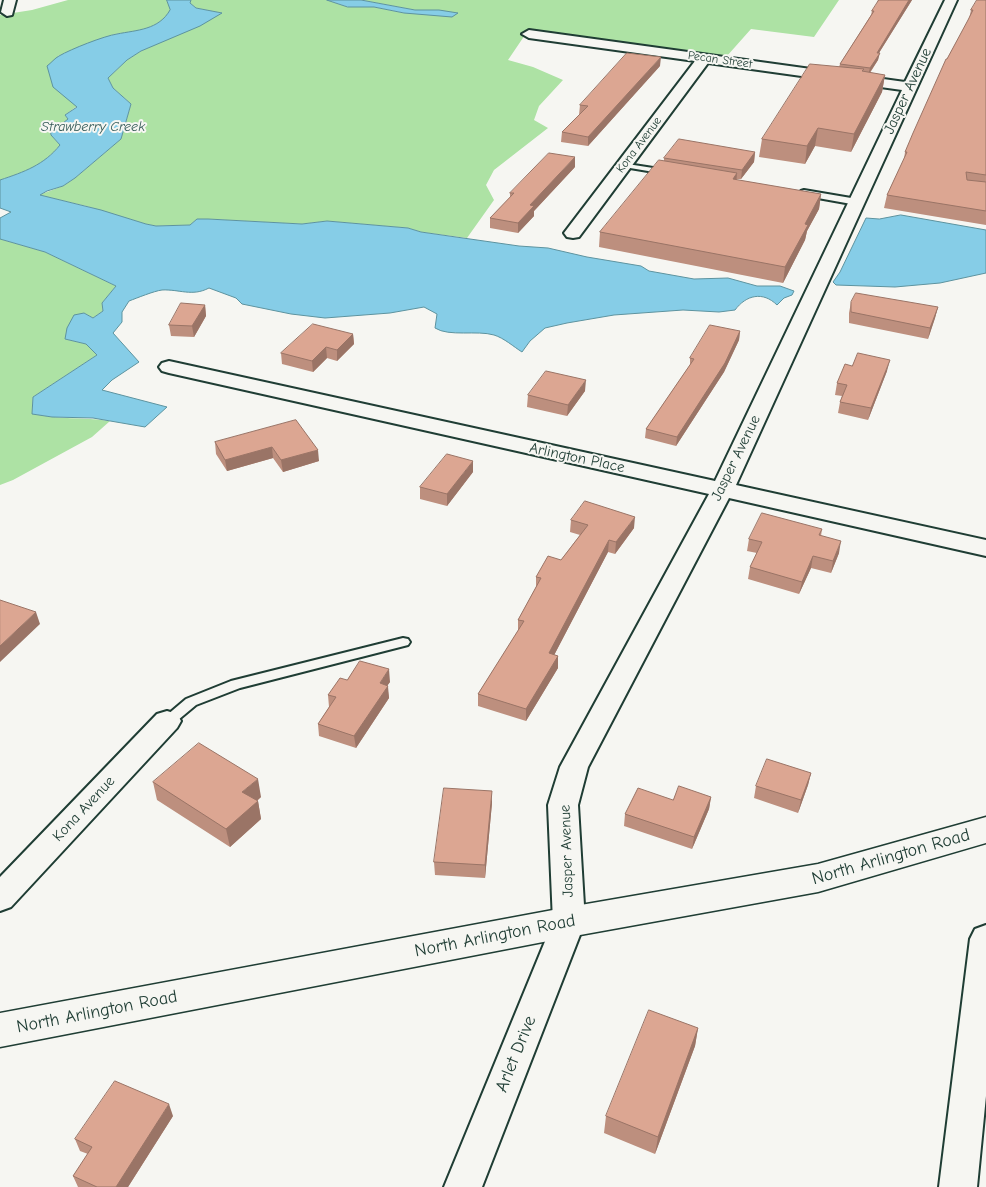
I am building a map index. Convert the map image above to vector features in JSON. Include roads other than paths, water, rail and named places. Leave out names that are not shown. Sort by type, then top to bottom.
[{"type":"main road","name":"North Arlington Road","points":[[0,1030],[569,922],[818,878],[986,830]]},
{"type":"street","name":"Jasper Avenue","points":[[569,922],[563,805],[574,767],[722,490],[951,0]]},
{"type":"street","name":"Pecan Street","points":[[529,34],[910,87]]},
{"type":"street","name":"Kona Avenue","points":[[573,233],[705,57]]},
{"type":"street","name":"Arlington Place","points":[[169,367],[986,548]]},
{"type":"street","name":"Kona Avenue","points":[[0,898],[167,721]]},
{"type":"street","name":"Arlet Drive","points":[[463,1187],[569,922]]},
{"type":"street","points":[[958,1187],[986,939]]},
{"type":"lane","points":[[624,166],[672,173]]},
{"type":"lane","points":[[798,192],[857,202]]},
{"type":"lane","points":[[167,721],[191,702],[236,684],[403,642]]},
{"type":"water","name":"Strawberry Creek","points":[[167,0],[191,0],[190,3],[196,8],[222,13],[200,26],[141,51],[127,60],[108,78],[113,88],[131,104],[121,139],[75,178],[63,186],[40,195],[156,226],[190,225],[197,219],[208,219],[302,224],[327,221],[408,228],[421,232],[519,246],[548,248],[641,266],[649,271],[694,279],[728,278],[757,286],[780,286],[794,291],[792,295],[784,298],[777,305],[760,296],[749,298],[735,310],[719,312],[683,310],[614,315],[567,323],[545,328],[530,341],[522,352],[498,336],[441,331],[435,328],[437,314],[424,307],[390,313],[325,318],[291,314],[242,304],[236,298],[209,288],[197,292],[162,290],[129,301],[122,312],[122,322],[113,333],[139,362],[112,380],[102,390],[167,407],[145,427],[93,418],[52,417],[32,414],[33,397],[97,355],[86,344],[65,339],[67,328],[74,315],[84,313],[93,318],[103,311],[102,303],[116,286],[45,252],[0,239],[0,218],[11,212],[0,208],[0,180],[33,167],[54,152],[60,145],[51,135],[50,127],[63,123],[68,119],[65,115],[77,107],[53,87],[47,66],[59,56],[88,43],[111,35],[147,28],[160,22],[170,10]]},
{"type":"water","points":[[327,0],[361,0],[415,10],[439,10],[458,13],[452,17],[404,13],[374,7],[348,7]]},
{"type":"water","points":[[901,215],[986,230],[986,273],[940,283],[895,287],[836,285],[833,282],[840,272],[866,218],[879,219]]}]
